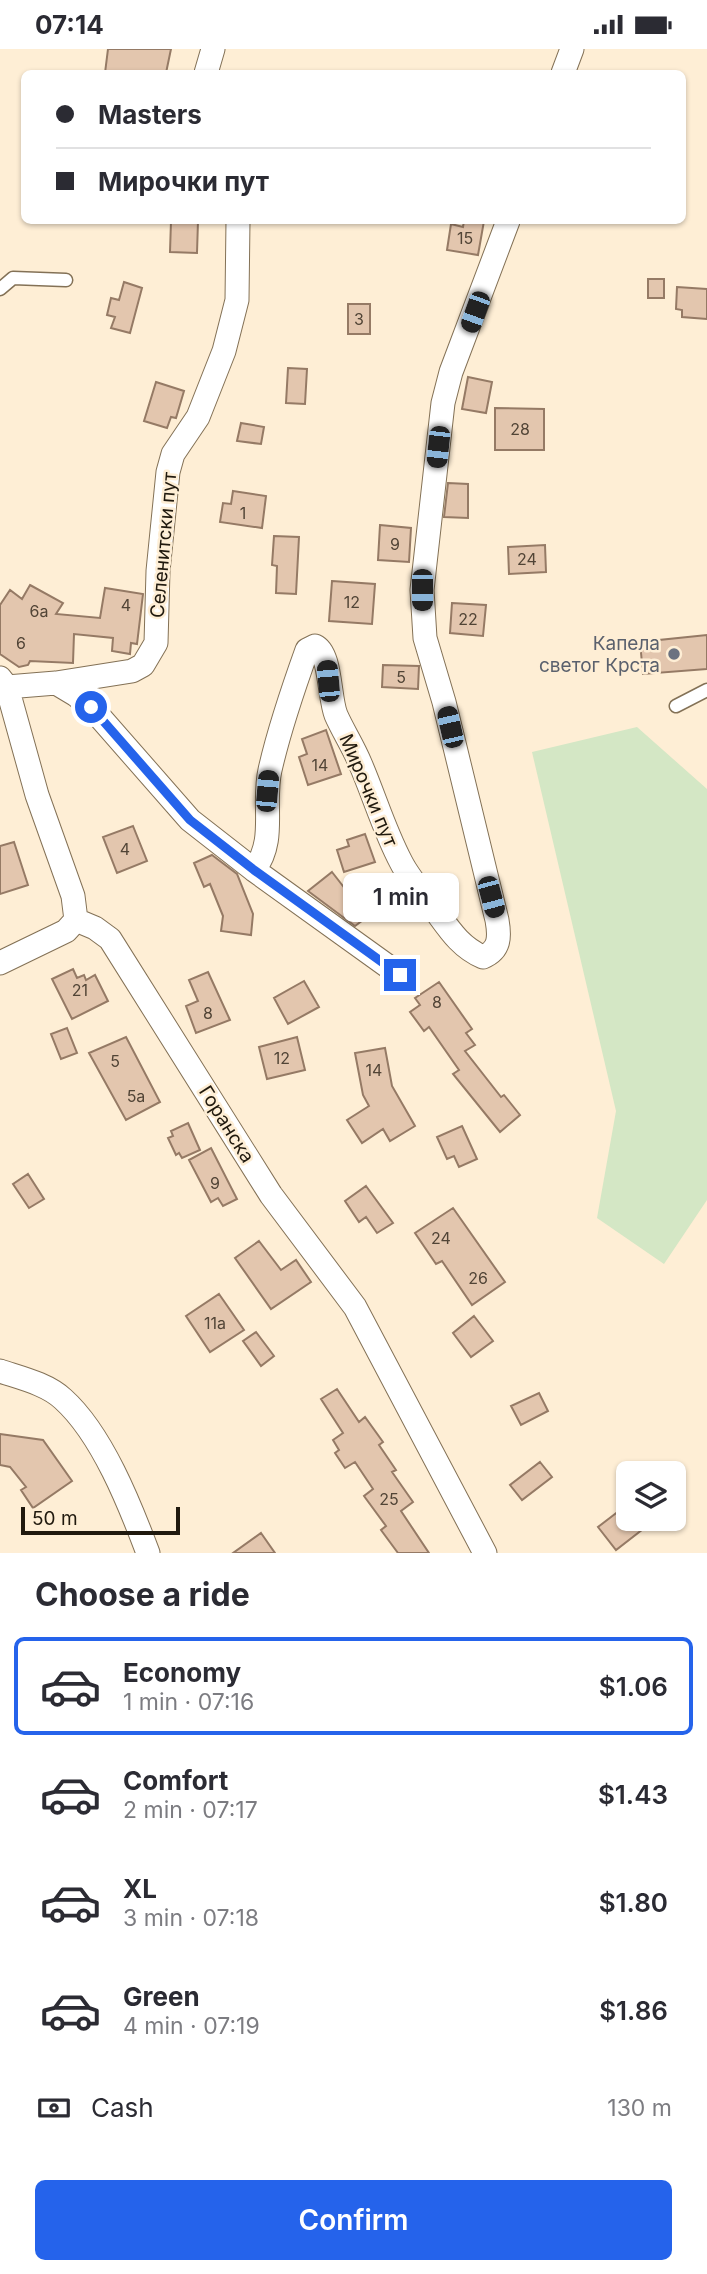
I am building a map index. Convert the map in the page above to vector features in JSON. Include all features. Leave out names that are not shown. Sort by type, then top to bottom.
[{"type":"street","points":[[207,70],[213,49]]},
{"type":"street","points":[[564,70],[572,49]]},
{"type":"street","name":"Селенитски пут","points":[[3,683],[56,683],[132,671],[143,665],[156,643],[158,571],[168,472],[173,454],[198,417],[224,351],[237,300],[238,224]]},
{"type":"street","name":"Мирочки пут","points":[[254,870],[266,848],[269,773],[292,697],[310,647],[321,649],[327,665],[335,714],[360,763],[378,813],[401,863],[456,939],[483,957],[493,953],[498,944],[497,920],[444,702],[425,638],[422,590],[443,403],[507,224]]},
{"type":"street","points":[[0,963],[65,931],[76,920],[73,896],[37,795],[3,683]]},
{"type":"street","points":[[56,683],[91,707],[190,820],[254,870],[400,975]]},
{"type":"street","name":"Горанска","points":[[76,920],[95,928],[110,939],[271,1195],[355,1307],[485,1553]]},
{"type":"street","points":[[0,1371],[52,1391],[63,1399],[84,1423],[111,1468],[148,1553]]},
{"type":"lane","points":[[0,289],[13,278],[65,280]]},
{"type":"lane","points":[[676,706],[707,690]]},
{"type":"green space","points":[[637,727],[707,789],[707,1200],[664,1264],[597,1218],[616,1111],[532,752]]},
{"type":"building","points":[[108,49],[171,49],[167,70],[105,70]]},
{"type":"building","points":[[171,224],[198,224],[197,253],[170,252]]},
{"type":"building","points":[[451,224],[463,227],[464,224],[483,224],[478,255],[447,250]]},
{"type":"building","points":[[648,279],[664,279],[664,298],[648,298]]},
{"type":"building","points":[[124,282],[142,288],[130,333],[111,328],[115,317],[107,315],[111,298],[119,300]]},
{"type":"building","points":[[677,287],[707,289],[707,319],[682,317],[682,310],[676,309]]},
{"type":"building","points":[[348,304],[370,304],[370,334],[348,334]]},
{"type":"building","points":[[288,368],[307,369],[305,404],[286,403]]},
{"type":"building","points":[[468,377],[492,382],[486,413],[462,409]]},
{"type":"building","points":[[156,382],[184,391],[176,418],[171,417],[167,428],[144,421]]},
{"type":"building","points":[[495,408],[544,409],[544,450],[495,450]]},
{"type":"building","points":[[241,423],[264,427],[261,444],[237,441]]},
{"type":"building","points":[[448,483],[468,484],[468,518],[444,517]]},
{"type":"building","points":[[233,491],[266,496],[262,528],[220,522],[223,503],[231,504]]},
{"type":"building","points":[[380,525],[411,528],[409,562],[378,560]]},
{"type":"building","points":[[274,536],[299,537],[296,594],[276,593],[277,566],[272,565]]},
{"type":"building","points":[[545,545],[546,572],[509,574],[508,547]]},
{"type":"building","points":[[332,581],[375,584],[372,624],[329,621]]},
{"type":"building","points":[[30,585],[63,603],[56,614],[100,618],[105,588],[143,594],[137,644],[131,643],[130,654],[112,651],[113,638],[74,634],[73,663],[30,661],[28,665],[19,667],[0,654],[0,605],[10,590],[22,599]]},
{"type":"building","points":[[452,603],[486,605],[483,636],[450,633]]},
{"type":"building","name":"Капела светог Крста","points":[[707,635],[707,669],[643,674],[640,642]]},
{"type":"building","points":[[383,665],[419,666],[418,689],[382,687]]},
{"type":"building","points":[[326,730],[341,774],[308,785],[299,757],[307,754],[302,739]]},
{"type":"building","points":[[133,826],[147,861],[117,873],[103,837]]},
{"type":"building","points":[[365,834],[375,862],[344,872],[337,850],[349,846],[347,840]]},
{"type":"building","points":[[14,842],[28,885],[0,894],[0,846]]},
{"type":"building","points":[[212,855],[237,874],[253,914],[251,935],[221,931],[223,916],[210,884],[204,887],[194,863]]},
{"type":"building","points":[[332,872],[367,917],[355,926],[308,891]]},
{"type":"building","points":[[73,969],[77,978],[84,975],[86,980],[95,975],[108,1001],[72,1019],[52,979]]},
{"type":"building","points":[[208,972],[230,1020],[196,1033],[186,1006],[198,1001],[189,980]]},
{"type":"building","points":[[304,981],[319,1007],[288,1024],[274,998]]},
{"type":"building","points":[[439,982],[472,1029],[466,1033],[475,1045],[465,1051],[501,1097],[504,1095],[520,1115],[500,1132],[453,1074],[459,1070],[429,1027],[424,1031],[410,1012],[420,1005],[415,998]]},
{"type":"building","points":[[67,1028],[77,1053],[61,1059],[51,1034]]},
{"type":"building","points":[[126,1037],[160,1102],[126,1120],[89,1053]]},
{"type":"building","points":[[297,1037],[305,1070],[267,1079],[259,1047]]},
{"type":"building","points":[[385,1048],[392,1086],[415,1126],[390,1141],[383,1129],[362,1143],[347,1120],[369,1106],[363,1095],[355,1053]]},
{"type":"building","points":[[188,1123],[200,1150],[182,1158],[179,1153],[176,1155],[168,1138],[173,1136],[171,1131]]},
{"type":"building","points":[[462,1126],[477,1159],[459,1167],[454,1156],[447,1159],[437,1137]]},
{"type":"building","points":[[211,1148],[237,1199],[223,1206],[218,1198],[211,1202],[189,1160]]},
{"type":"building","points":[[28,1174],[44,1199],[29,1208],[13,1184]]},
{"type":"building","points":[[366,1186],[393,1223],[377,1233],[366,1217],[359,1222],[345,1201]]},
{"type":"building","points":[[453,1208],[505,1282],[472,1305],[442,1261],[436,1264],[415,1233]]},
{"type":"building","points":[[259,1241],[281,1270],[296,1260],[311,1282],[271,1309],[235,1258]]},
{"type":"building","points":[[219,1294],[244,1330],[210,1352],[186,1316]]},
{"type":"building","points":[[474,1316],[493,1341],[471,1357],[453,1333]]},
{"type":"building","points":[[256,1332],[274,1356],[261,1366],[243,1341]]},
{"type":"building","points":[[337,1389],[359,1422],[365,1417],[383,1442],[379,1445],[396,1470],[392,1472],[413,1502],[401,1511],[429,1553],[398,1553],[381,1530],[386,1526],[364,1496],[373,1489],[355,1462],[345,1468],[335,1453],[339,1450],[333,1440],[343,1433],[321,1399]]},
{"type":"building","points":[[539,1393],[548,1411],[521,1425],[511,1406]]},
{"type":"building","points":[[0,1434],[43,1440],[72,1481],[33,1508],[21,1490],[26,1487],[10,1467],[0,1465]]},
{"type":"building","points":[[540,1462],[552,1477],[522,1500],[510,1485]]},
{"type":"building","points":[[616,1513],[616,1531],[641,1531],[616,1550],[598,1527]]},
{"type":"building","points":[[261,1533],[275,1553],[233,1553]]},
{"type":"place","name":"Капела светог Крста","points":[[674,654]]},
{"type":"route","points":[[91,707],[190,820],[254,870],[400,975]]}]
